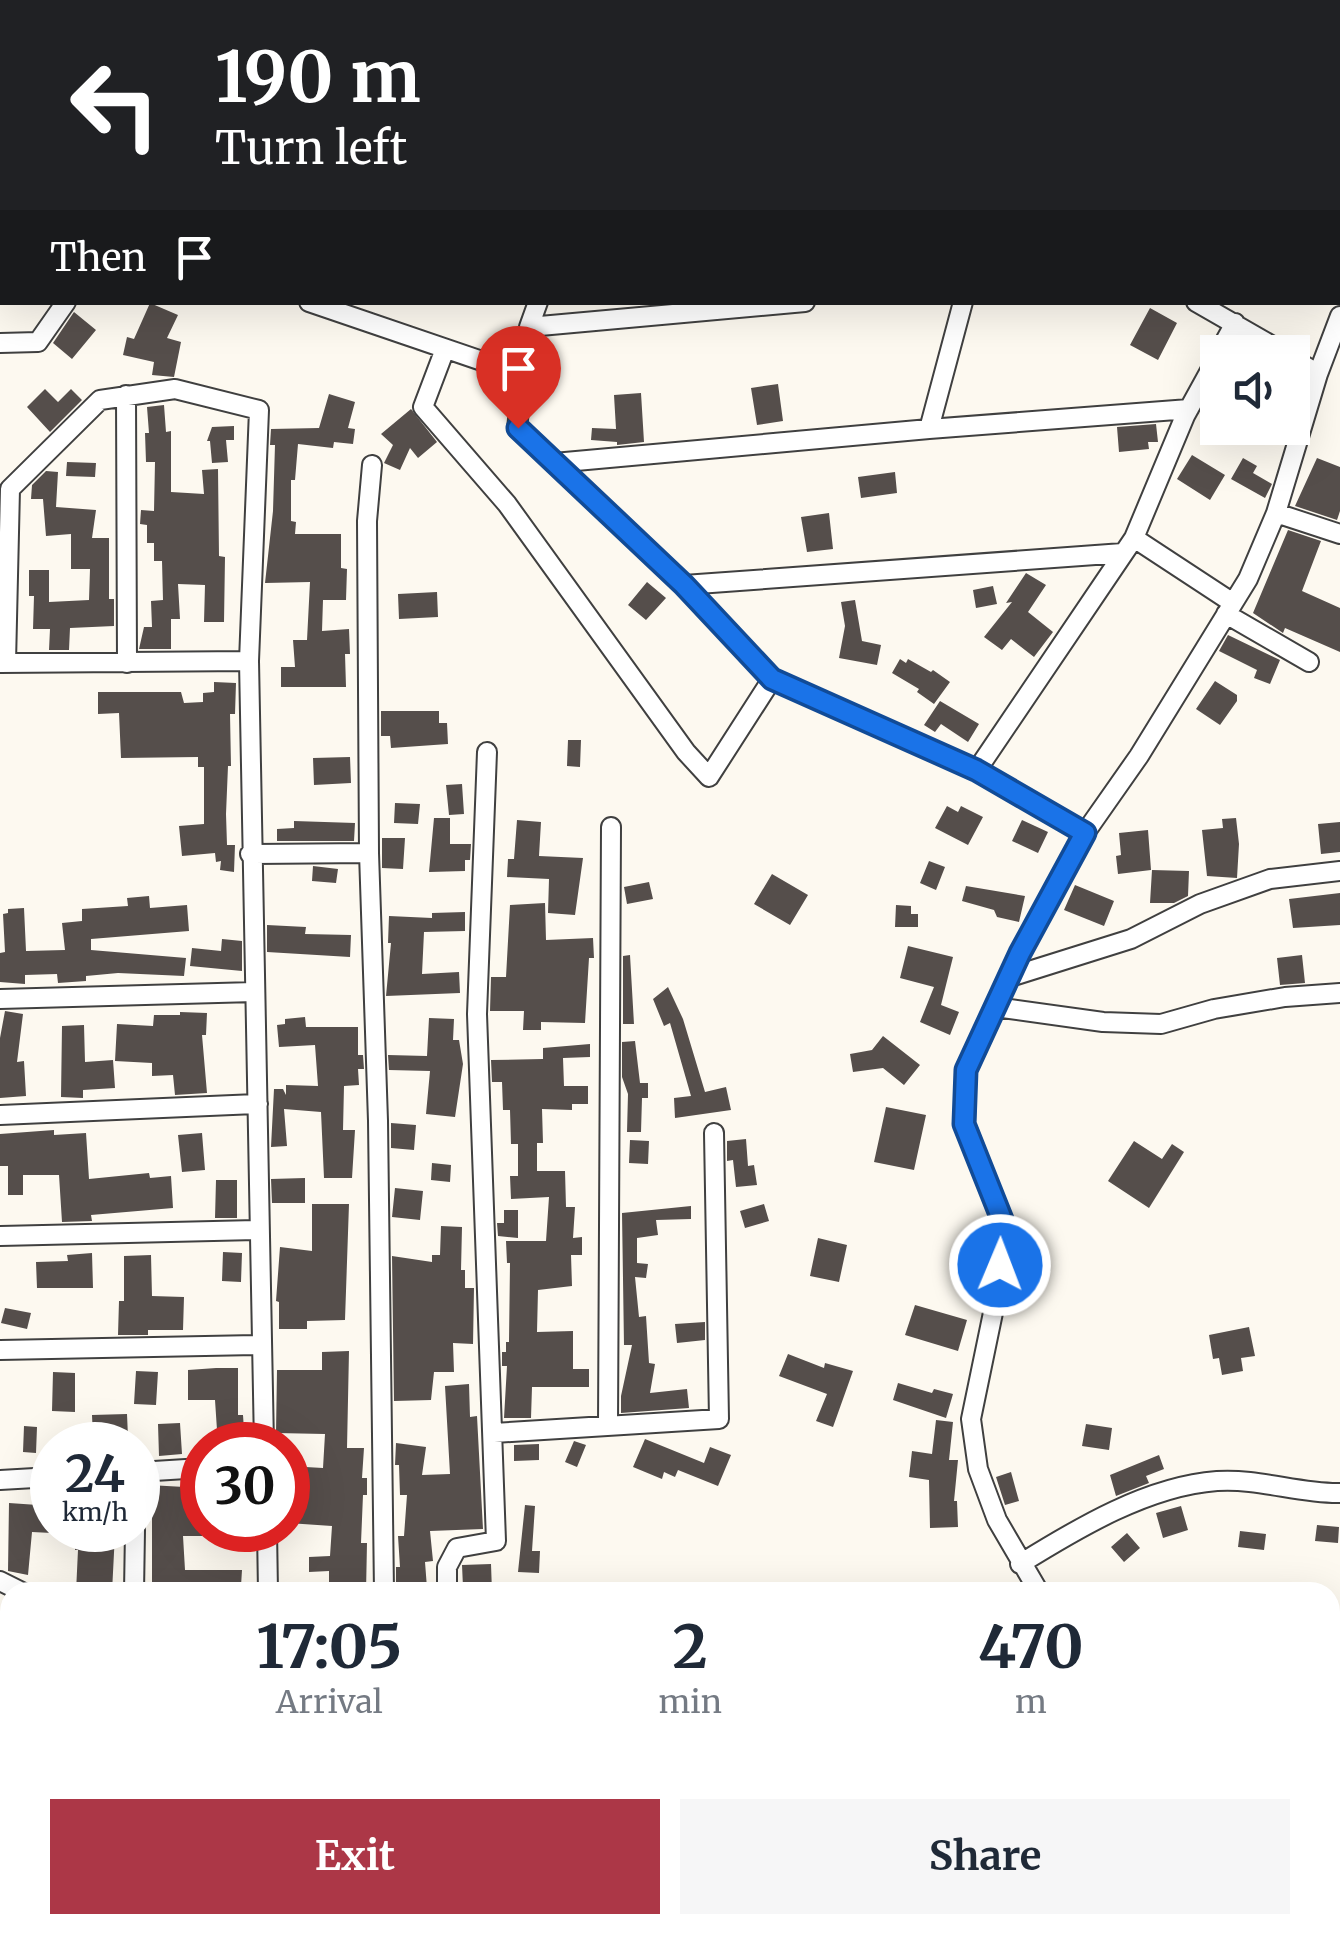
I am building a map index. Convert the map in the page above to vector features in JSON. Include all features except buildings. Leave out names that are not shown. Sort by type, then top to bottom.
[{"type":"street","points":[[0,343],[38,342],[64,305]]},
{"type":"street","points":[[318,305],[523,375]]},
{"type":"street","points":[[537,305],[528,327],[518,428],[684,585],[772,679],[976,770],[1085,833]]},
{"type":"street","points":[[528,327],[772,305]]},
{"type":"street","points":[[929,429],[963,305]]},
{"type":"street","points":[[1202,305],[1255,335]]},
{"type":"street","points":[[1032,1582],[996,1520],[978,1469],[971,1420],[995,1303],[1005,1227],[964,1124],[966,1070],[1085,833],[1139,756],[1248,579],[1328,364],[1340,316]]},
{"type":"street","points":[[1229,335],[1236,323]]},
{"type":"street","points":[[446,349],[423,407],[507,504],[686,752],[709,777],[772,679]]},
{"type":"street","points":[[976,770],[1129,545],[1200,387]]},
{"type":"street","points":[[249,661],[3,663],[10,489],[100,400],[175,389],[259,410],[249,661],[264,1422]]},
{"type":"street","points":[[126,395],[127,663]]},
{"type":"street","points":[[554,463],[1188,409]]},
{"type":"street","points":[[372,465],[367,520],[369,853],[378,1121],[384,1582]]},
{"type":"street","points":[[1276,512],[1340,534]]},
{"type":"street","points":[[684,585],[1129,545],[1309,662]]},
{"type":"street","points":[[447,1582],[446,1566],[458,1548],[496,1542],[478,1014],[487,752]]},
{"type":"street","points":[[608,1426],[610,826]]},
{"type":"street","points":[[250,854],[369,853]]},
{"type":"street","points":[[1010,977],[1131,939],[1200,904],[1270,879],[1340,870]]},
{"type":"street","points":[[0,999],[254,992]]},
{"type":"street","points":[[996,1007],[1103,1022],[1161,1024],[1214,1010],[1340,993]]},
{"type":"street","points":[[0,1115],[258,1104]]},
{"type":"street","points":[[494,1434],[719,1419],[714,1133]]},
{"type":"street","points":[[0,1236],[258,1230]]},
{"type":"street","points":[[0,1350],[262,1345]]},
{"type":"street","points":[[0,1480],[30,1478]]},
{"type":"street","points":[[1020,1564],[1128,1506],[1181,1487],[1220,1481],[1340,1493]]},
{"type":"street","points":[[134,1582],[135,1552]]},
{"type":"street","points":[[267,1552],[268,1582]]},
{"type":"route","points":[[518,428],[684,585],[772,679],[976,770],[1085,833],[1020,953],[966,1070],[964,1124],[1005,1227],[1000,1265]]}]
